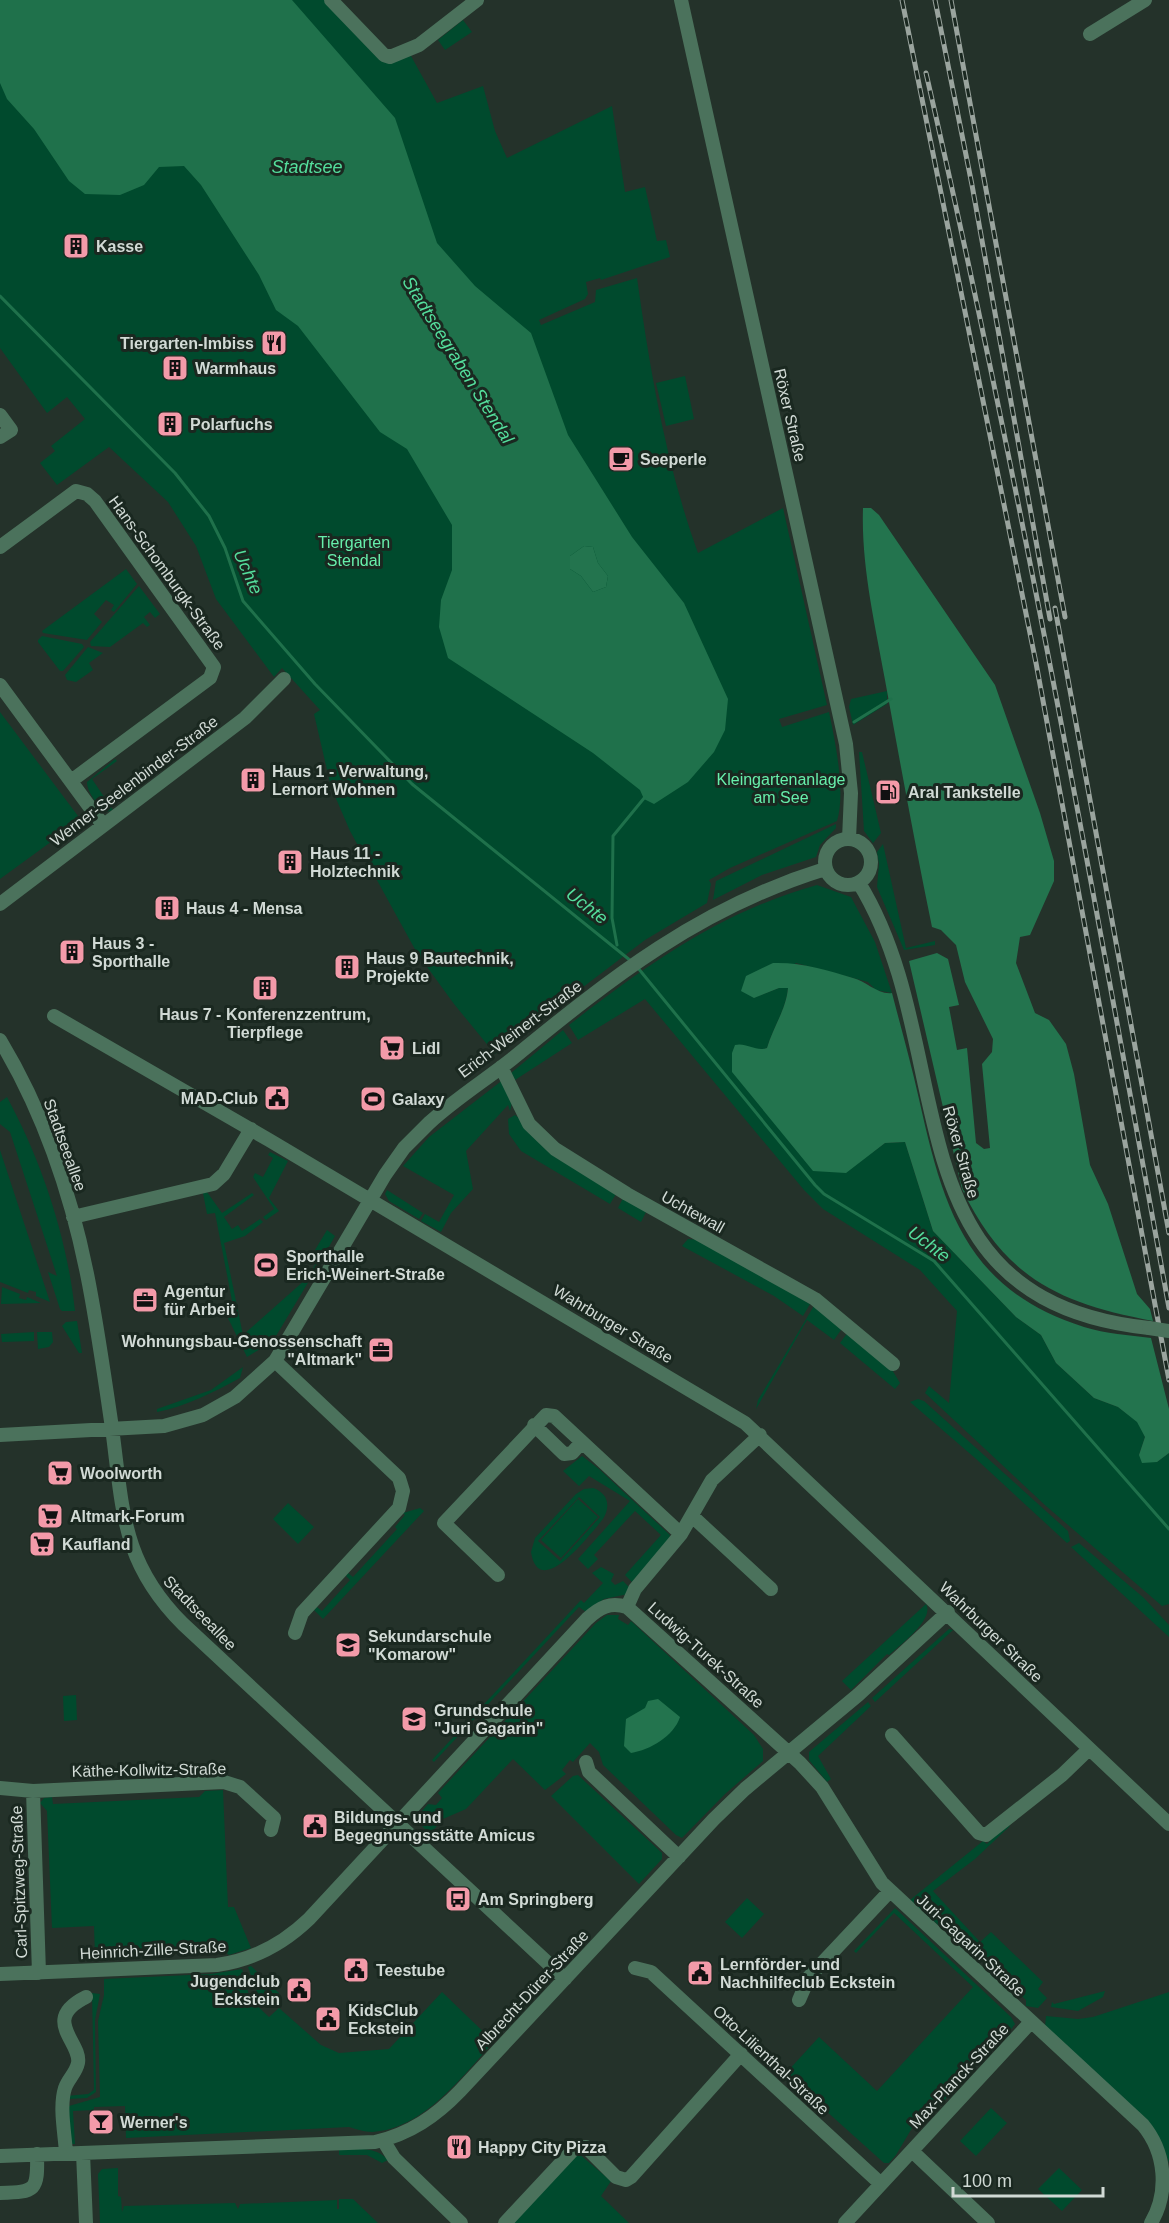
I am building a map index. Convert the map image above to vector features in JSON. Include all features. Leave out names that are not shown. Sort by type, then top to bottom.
[{"type":"street","points":[[331,0],[384,55],[390,57],[419,45],[476,0]]},
{"type":"street","name":"Röxer Straße","points":[[681,0],[846,744],[851,793],[849,839]]},
{"type":"street","points":[[1090,34],[1145,0]]},
{"type":"street","points":[[0,415],[11,430],[0,437]]},
{"type":"street","name":"Hans-Schomburgk-Straße","points":[[0,547],[76,491],[87,494],[95,501],[214,667],[210,678],[71,781]]},
{"type":"street","name":"Werner-Seelenbinder-Straße","points":[[0,904],[245,718],[284,679]]},
{"type":"street","points":[[0,685],[104,825]]},
{"type":"street","points":[[849,839],[861,843],[870,856],[868,873],[859,882],[847,886],[839,884],[829,876],[824,860],[829,848],[840,840],[849,839]]},
{"type":"street","name":"Erich-Weinert-Straße","points":[[0,1435],[112,1431],[174,1425],[203,1415],[235,1396],[275,1361],[369,1199],[394,1161],[417,1134],[450,1104],[639,959],[688,928],[734,903],[780,883],[825,869]]},
{"type":"street","name":"Röxer Straße","points":[[859,882],[884,929],[895,958],[945,1169],[957,1204],[972,1230],[1004,1269],[1046,1300],[1091,1318],[1169,1331]]},
{"type":"street","name":"Wahrburger Straße","points":[[54,1016],[732,1414],[760,1435],[1169,1824]]},
{"type":"street","name":"Stadtseeallee","points":[[0,1040],[32,1103],[73,1217],[89,1284],[125,1524],[140,1567],[153,1590],[183,1624],[565,1979]]},
{"type":"street","name":"Uchtewall","points":[[501,1067],[529,1124],[555,1149],[627,1194],[815,1299],[893,1364]]},
{"type":"street","points":[[73,1217],[213,1184],[224,1174],[251,1130]]},
{"type":"street","points":[[275,1361],[399,1478],[403,1491],[399,1508],[302,1613],[295,1633]]},
{"type":"street","points":[[498,1575],[444,1523],[534,1425],[550,1414],[681,1534]]},
{"type":"street","points":[[534,1425],[564,1454],[572,1453],[582,1442]]},
{"type":"street","points":[[627,1606],[635,1589],[681,1534],[712,1480],[760,1435]]},
{"type":"street","points":[[692,1516],[771,1589]]},
{"type":"street","name":"Ludwig-Turek-Straße","points":[[398,1824],[587,1619],[609,1604],[627,1606],[789,1753]]},
{"type":"street","name":"Albrecht-Dürer-Straße","points":[[0,2156],[383,2140],[419,2125],[448,2104],[745,1789],[858,1695],[948,1612]]},
{"type":"street","points":[[892,1736],[979,1833],[986,1835],[1062,1775],[1089,1749]]},
{"type":"street","name":"Juri-Gagarin-Straße","points":[[789,1753],[822,1787],[861,1852],[890,1891],[1030,2023],[1143,2125],[1155,2140],[1160,2152],[1164,2176],[1160,2205],[1151,2223]]},
{"type":"street","points":[[586,1762],[589,1772],[679,1857]]},
{"type":"street","name":"Käthe-Kollwitz-Straße","points":[[0,1788],[33,1791],[224,1782],[240,1787],[274,1818],[271,1830]]},
{"type":"street","name":"Carl-Spitzweg-Straße","points":[[33,1791],[39,1973]]},
{"type":"street","name":"Heinrich-Zille-Straße","points":[[0,1974],[217,1965],[243,1960],[266,1951],[298,1930],[398,1824]]},
{"type":"street","points":[[799,2000],[809,1977],[890,1891]]},
{"type":"street","name":"Otto-Lilienthal-Straße","points":[[635,1968],[651,1972],[881,2184]]},
{"type":"street","points":[[66,2153],[64,2094],[77,2068],[79,2058],[66,2035],[65,2020],[72,2005],[86,1997]]},
{"type":"street","name":"Max-Planck-Straße","points":[[845,2223],[1030,2023]]},
{"type":"street","points":[[505,2223],[579,2146],[586,2147],[616,2177],[626,2180],[631,2177],[741,2054]]},
{"type":"street","points":[[383,2140],[394,2158],[461,2223]]},
{"type":"street","name":"Max-Planck-Straße","points":[[912,2151],[988,2223]]},
{"type":"street","points":[[83,2152],[86,2223]]},
{"type":"street","points":[[0,2193],[26,2192],[35,2186],[38,2181],[37,2154]]},
{"type":"green space","points":[[0,0],[325,0],[383,60],[411,56],[437,103],[483,86],[495,131],[507,158],[612,106],[625,192],[645,187],[657,241],[666,240],[670,257],[601,280],[600,278],[586,282],[588,294],[585,299],[539,320],[541,325],[595,302],[596,290],[637,278],[660,417],[677,486],[698,553],[783,508],[827,705],[779,719],[782,727],[829,712],[840,781],[837,821],[730,868],[709,880],[711,884],[707,903],[645,940],[495,1054],[454,1004],[417,953],[350,831],[331,787],[314,714],[320,710],[282,668],[274,677],[216,599],[196,546],[168,502],[109,447],[57,485],[40,463],[55,451],[51,446],[85,419],[67,397],[47,413],[0,348]]},
{"type":"green space","points":[[463,20],[472,32],[445,50],[438,40]]},
{"type":"green space","points":[[685,376],[694,419],[666,426],[656,383]]},
{"type":"green space","points":[[126,569],[137,584],[114,612],[111,610],[114,605],[106,600],[94,614],[102,622],[87,640],[43,633],[42,631]]},
{"type":"green space","points":[[139,586],[160,614],[155,618],[150,612],[144,617],[150,625],[147,627],[143,623],[110,647],[91,646],[90,642]]},
{"type":"green space","points":[[42,636],[82,644],[84,647],[63,671],[60,671],[38,642]]},
{"type":"green space","points":[[88,647],[103,653],[89,663],[93,670],[76,682],[67,680],[65,675]]},
{"type":"green space","points":[[887,691],[887,704],[853,725],[849,707],[851,699]]},
{"type":"green space","points":[[0,712],[81,820],[0,879]]},
{"type":"green space","points":[[859,752],[862,752],[881,833],[873,843],[864,831]]},
{"type":"green space","points":[[115,759],[117,761],[92,779],[113,810],[107,812],[94,799],[87,782]]},
{"type":"green space","points":[[836,824],[836,828],[820,845],[816,857],[762,875],[713,900],[716,881]]},
{"type":"green space","points":[[883,844],[906,948],[935,941],[935,945],[904,950],[877,887],[879,864],[877,852]]},
{"type":"green space","points":[[817,885],[851,897],[875,942],[892,993],[876,990],[868,982],[796,963],[753,998],[779,988],[788,988],[785,1004],[767,1048],[761,1050],[873,1152],[885,1143],[905,1142],[933,1231],[1016,1317],[1041,1335],[1056,1363],[1094,1398],[1118,1407],[1138,1422],[1145,1437],[1139,1455],[1157,1462],[1169,1453],[1169,1604],[1162,1606],[1046,1506],[925,1393],[929,1386],[949,1403],[957,1311],[920,1270],[823,1209],[804,1190],[645,999],[578,1040],[569,1025],[656,961],[716,925],[782,896]]},
{"type":"green space","points":[[563,1030],[572,1043],[515,1080],[511,1073]]},
{"type":"green space","points":[[504,1079],[512,1103],[510,1111],[508,1105],[466,1151],[473,1189],[451,1213],[441,1232],[421,1221],[425,1214],[439,1222],[454,1195],[403,1166],[429,1137]]},
{"type":"green space","points":[[7,1097],[31,1147],[51,1201],[66,1255],[75,1311],[60,1309],[48,1272],[57,1276],[10,1132],[0,1124],[0,1102]]},
{"type":"green space","points":[[515,1115],[616,1194],[610,1204],[521,1151],[509,1134],[508,1119]]},
{"type":"green space","points":[[0,1150],[50,1302],[36,1296],[36,1292],[29,1290],[28,1293],[0,1282]]},
{"type":"green space","points":[[270,1152],[288,1161],[269,1198],[279,1211],[266,1220],[263,1217],[274,1209],[253,1177],[255,1173],[263,1177],[273,1158],[268,1155]]},
{"type":"green space","points":[[387,1190],[423,1213],[419,1219],[389,1201],[385,1194]]},
{"type":"green space","points":[[207,1192],[222,1213],[252,1193],[254,1195],[224,1217],[232,1229],[238,1225],[242,1231],[260,1219],[263,1222],[245,1236],[224,1243],[243,1335],[305,1280],[309,1281],[273,1341],[247,1357],[228,1318],[235,1316],[215,1213],[207,1214],[203,1193]]},
{"type":"green space","points":[[623,1198],[646,1212],[641,1222],[618,1208]]},
{"type":"green space","points":[[327,1230],[335,1236],[311,1279],[308,1277],[321,1254],[315,1250]]},
{"type":"green space","points":[[688,1239],[702,1240],[810,1304],[803,1316],[774,1296],[682,1246]]},
{"type":"green space","points":[[2,1287],[20,1294],[19,1298],[26,1300],[27,1297],[41,1303],[1,1304]]},
{"type":"green space","points":[[815,1304],[843,1327],[834,1340],[807,1320],[756,1409],[758,1400]]},
{"type":"green space","points":[[77,1321],[82,1353],[79,1353],[62,1326],[66,1322]]},
{"type":"green space","points":[[34,1332],[34,1341],[2,1342],[1,1334]]},
{"type":"green space","points":[[37,1332],[52,1332],[53,1342],[49,1347],[38,1349]]},
{"type":"green space","points":[[848,1332],[891,1368],[900,1383],[895,1389],[840,1343]]},
{"type":"green space","points":[[243,1367],[240,1378],[190,1402],[157,1412],[157,1409],[211,1390]]},
{"type":"green space","points":[[918,1399],[924,1401],[1068,1531],[1070,1541],[1067,1543],[910,1402]]},
{"type":"green space","points":[[582,1456],[670,1535],[669,1540],[632,1582],[625,1575],[661,1535],[635,1511],[594,1555],[598,1559],[588,1569],[578,1559],[630,1501],[589,1476],[579,1486],[563,1471]]},
{"type":"green space","points":[[584,1489],[598,1490],[607,1500],[607,1509],[603,1519],[566,1559],[544,1570],[536,1566],[531,1552],[535,1538],[576,1494]],"holes":[[[579,1497],[600,1517],[560,1561],[538,1541]]]},
{"type":"green space","points":[[578,1499],[598,1517],[561,1558],[541,1540]]},
{"type":"green space","points":[[288,1503],[314,1527],[298,1544],[273,1519]]},
{"type":"green space","points":[[420,1508],[424,1511],[323,1619],[314,1610],[317,1607],[322,1611],[350,1580],[346,1576],[348,1573],[353,1577],[397,1529],[395,1527],[405,1515],[403,1513]]},
{"type":"green space","points":[[1079,1543],[1144,1598],[1169,1625],[1169,1637],[1071,1547]]},
{"type":"green space","points":[[601,1567],[614,1574],[611,1581],[615,1585],[623,1581],[629,1587],[628,1594],[604,1599],[586,1612],[579,1607],[434,1762],[432,1760],[581,1600],[584,1603],[603,1583],[592,1573]]},
{"type":"green space","points":[[926,1604],[926,1617],[915,1631],[889,1655],[887,1654],[851,1690],[842,1681]]},
{"type":"green space","points":[[607,1615],[619,1615],[618,1619],[628,1625],[631,1621],[754,1735],[763,1749],[763,1761],[725,1794],[682,1838],[676,1835],[603,1765],[599,1752],[590,1743],[573,1762],[570,1760],[562,1770],[566,1774],[545,1790],[513,1759],[466,1809],[443,1819],[430,1834],[422,1826],[422,1811],[428,1804],[436,1805],[442,1798],[438,1793],[596,1623]]},
{"type":"green space","points":[[949,1629],[953,1630],[875,1702],[872,1698]]},
{"type":"green space","points":[[76,1695],[77,1720],[64,1721],[63,1696]]},
{"type":"green space","points":[[868,1702],[871,1706],[818,1756],[831,1779],[827,1782],[809,1760],[809,1752]]},
{"type":"green space","points":[[578,1775],[662,1853],[662,1859],[639,1884],[551,1796],[573,1776]]},
{"type":"green space","points":[[223,1790],[228,1907],[234,1907],[251,1948],[229,1955],[223,1950],[95,1956],[94,1926],[52,1928],[47,1811],[40,1803],[44,1798],[52,1797],[53,1804],[199,1797],[205,1791]]},
{"type":"green space","points":[[1007,1823],[1010,1826],[975,1859],[933,1891],[980,1942],[991,1932],[1043,1982],[1038,1989],[1047,1998],[1038,2008],[1026,2006],[1026,2000],[942,1922],[938,1925],[910,1900],[983,1841],[987,1844]]},
{"type":"green space","points":[[747,1898],[764,1914],[742,1938],[725,1922]]},
{"type":"green space","points":[[895,1908],[1011,2017],[1015,2024],[1007,2035],[982,2059],[974,2062],[957,2080],[945,2100],[912,2128],[896,2155],[889,2163],[884,2163],[785,2074],[819,2037],[877,2091],[973,1987],[894,1913],[856,1953],[854,1951]]},
{"type":"green space","points":[[251,1966],[279,1993],[277,1998],[270,1992],[259,1998],[248,1967]]},
{"type":"green space","points":[[242,1969],[250,1999],[269,2017],[279,2008],[321,2045],[339,2053],[389,2049],[442,1992],[494,2042],[440,2099],[409,2121],[391,2129],[372,2132],[349,2127],[126,2138],[125,2106],[94,2107],[94,2110],[73,2111],[75,2144],[69,2144],[69,2106],[100,2097],[98,2021],[104,1995],[104,1979],[211,1974]]},
{"type":"green space","points":[[1105,1991],[1103,1997],[1078,2011],[1051,2007],[1052,2002],[1054,2004]]},
{"type":"green space","points":[[1169,1992],[1169,2163],[1162,2143],[1045,2027],[1046,2016],[1078,2019],[1093,2017]]},
{"type":"green space","points":[[92,1993],[100,1994],[95,2020],[96,2092],[87,2098],[67,2099],[66,2096],[88,2094],[94,2090]]},
{"type":"green space","points":[[991,2108],[1007,2123],[976,2156],[960,2141]]},
{"type":"green space","points":[[339,2148],[371,2150],[378,2152],[388,2160],[382,2163],[367,2155],[339,2155]]},
{"type":"green space","points":[[578,2153],[611,2181],[601,2196],[629,2223],[514,2223]]},
{"type":"green space","points":[[118,2168],[118,2196],[121,2197],[122,2212],[124,2206],[235,2203],[238,2209],[240,2204],[337,2200],[337,2209],[339,2209],[339,2199],[353,2199],[378,2223],[100,2223],[98,2174],[102,2169]]},
{"type":"green space","points":[[1059,2168],[1082,2190],[1062,2211],[1038,2189]]},
{"type":"shaded area","points":[[863,508],[871,508],[879,515],[995,685],[1040,813],[1054,861],[1054,881],[1030,935],[1020,937],[1016,963],[1035,1013],[1049,1020],[1066,1044],[1074,1074],[1090,1165],[1108,1204],[1137,1294],[1150,1309],[1153,1321],[1090,1305],[1063,1295],[1039,1282],[1017,1266],[997,1245],[979,1220],[962,1189],[909,961],[937,953],[948,959],[959,1005],[949,1007],[957,1050],[967,1048],[976,1143],[984,1149],[990,1148],[982,1064],[992,1052],[993,1039],[965,982],[956,945],[941,930],[932,927],[870,595],[864,551]]},
{"type":"shaded area","points":[[584,546],[593,547],[598,563],[608,576],[606,587],[593,592],[581,576],[570,569],[570,556]]},
{"type":"shaded area","points":[[773,963],[824,969],[858,980],[882,992],[892,993],[938,1175],[966,1240],[986,1267],[1012,1291],[1044,1311],[1084,1327],[1109,1333],[1151,1338],[1169,1409],[1169,1453],[1157,1462],[1142,1463],[1139,1455],[1145,1437],[1137,1422],[1118,1407],[1094,1398],[1056,1363],[1041,1335],[1016,1317],[933,1231],[905,1142],[885,1143],[846,1173],[813,1171],[732,1072],[732,1053],[735,1045],[767,1048],[782,1011],[788,988],[779,988],[754,998],[741,991],[746,976]]},
{"type":"shaded area","points":[[658,1699],[680,1717],[677,1724],[660,1741],[646,1749],[631,1753],[624,1746],[626,1719],[645,1708],[648,1701]]},
{"type":"water","name":"Stadtsee","points":[[0,0],[292,0],[395,118],[437,243],[475,286],[531,333],[568,435],[632,537],[684,603],[728,699],[725,730],[714,752],[688,782],[654,804],[644,799],[640,790],[593,753],[448,658],[439,627],[441,600],[452,570],[452,525],[407,449],[380,432],[298,326],[276,310],[259,275],[201,185],[184,166],[159,167],[144,185],[120,195],[85,194],[69,181],[34,129],[7,99],[0,83]],"holes":[[[584,546],[593,547],[598,563],[608,576],[606,587],[593,592],[581,576],[570,569],[570,556]]]},
{"type":"waterway","name":"Uchte","points":[[0,296],[175,473],[209,516],[225,548],[243,601],[315,684],[412,784],[631,961]]},
{"type":"waterway","points":[[854,722],[891,699]]},
{"type":"waterway","name":"Stadtseegraben Stendal","points":[[617,945],[612,918],[613,836],[645,797]]},
{"type":"waterway","name":"Uchte","points":[[638,968],[815,1185],[824,1194],[934,1261],[1169,1529]]},
{"type":"railway","points":[[902,0],[1036,663],[1169,1380]]},
{"type":"railway","points":[[935,0],[972,185],[1050,619]]},
{"type":"railway","points":[[951,0],[1065,617]]},
{"type":"railway","points":[[926,73],[993,380],[1055,689],[1169,1308]]},
{"type":"railway","points":[[1055,608],[1169,1233]]},
{"type":"place","name":"Kasse","points":[[76,246]]},
{"type":"place","name":"Tiergarten-Imbiss","points":[[274,343]]},
{"type":"place","name":"Warmhaus","points":[[175,368]]},
{"type":"place","name":"Polarfuchs","points":[[170,424]]},
{"type":"place","name":"Seeperle","points":[[621,459]]},
{"type":"place","name":"Haus 1 - Verwaltung, Lernort Wohnen","points":[[253,780]]},
{"type":"place","name":"Aral Tankstelle","points":[[888,792]]},
{"type":"place","name":"Haus 11 - Holztechnik","points":[[290,862]]},
{"type":"place","name":"Haus 4 - Mensa","points":[[167,908]]},
{"type":"place","name":"Haus 3 - Sporthalle","points":[[72,952]]},
{"type":"place","name":"Haus 9 Bautechnik, Projekte","points":[[347,967]]},
{"type":"place","name":"Haus 7 - Konferenzzentrum, Tierpflege","points":[[265,988]]},
{"type":"place","name":"Lidl","points":[[392,1048]]},
{"type":"place","name":"MAD-Club","points":[[277,1098]]},
{"type":"place","name":"Galaxy","points":[[373,1099]]},
{"type":"place","name":"Sporthalle Erich-Weinert-Straße","points":[[266,1265]]},
{"type":"place","name":"Agentur für Arbeit","points":[[145,1300]]},
{"type":"place","name":"Wohnungsbau-Genossenschaft \"Altmark\"","points":[[381,1350]]},
{"type":"place","name":"Woolworth","points":[[60,1473]]},
{"type":"place","name":"Altmark-Forum","points":[[50,1516]]},
{"type":"place","name":"Kaufland","points":[[42,1544]]},
{"type":"place","name":"Sekundarschule \"Komarow\"","points":[[348,1645]]},
{"type":"place","name":"Grundschule \"Juri Gagarin\"","points":[[414,1719]]},
{"type":"place","name":"Bildungs- und Begegnungsstätte Amicus","points":[[315,1826]]},
{"type":"place","name":"Am Springberg","points":[[458,1899]]},
{"type":"place","name":"Teestube","points":[[356,1970]]},
{"type":"place","name":"Lernförder- und Nachhilfeclub Eckstein","points":[[700,1973]]},
{"type":"place","name":"Jugendclub Eckstein","points":[[299,1990]]},
{"type":"place","name":"KidsClub Eckstein","points":[[328,2019]]},
{"type":"place","name":"Werner's","points":[[101,2122]]},
{"type":"place","name":"Happy City Pizza","points":[[459,2147]]},
{"type":"park label","name":"Tiergarten Stendal","points":[[354,551]]},
{"type":"park label","name":"Kleingartenanlage am See","points":[[781,788]]}]
